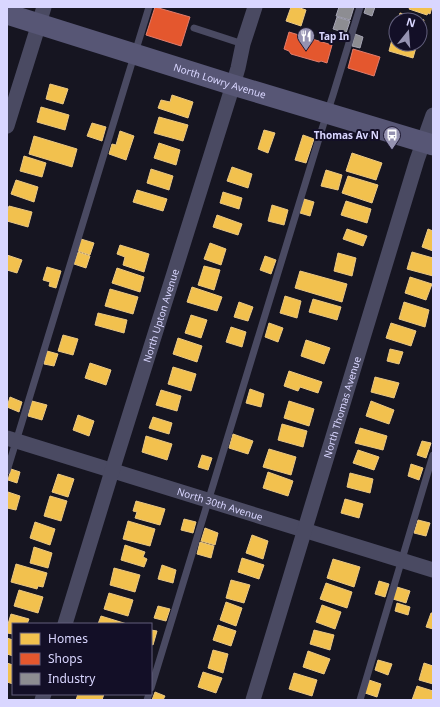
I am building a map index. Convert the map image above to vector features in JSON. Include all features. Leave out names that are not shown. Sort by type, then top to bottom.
[{"type":"main road","name":"North Lowry Avenue","points":[[7,14],[42,15],[135,54],[428,144]]},
{"type":"street","name":"North Upton Avenue","points":[[65,623],[233,85],[243,44],[255,7]]},
{"type":"street","points":[[7,126],[42,15]]},
{"type":"street","name":"North Thomas Avenue","points":[[253,700],[417,160],[428,144],[433,115]]},
{"type":"street","name":"North 30th Avenue","points":[[12,439],[433,570]]},
{"type":"lane","points":[[7,471],[12,439],[149,7]]},
{"type":"lane","points":[[152,685],[360,7]]},
{"type":"lane","points":[[194,28],[243,44]]},
{"type":"lane","points":[[360,700],[433,455]]},
{"type":"building: Homes","points":[[291,7],[306,10],[301,26],[286,21]]},
{"type":"building: Homes","points":[[410,7],[432,7],[430,14],[428,12],[418,12],[409,9]]},
{"type":"building: Homes","points":[[392,52],[415,52],[413,58]]},
{"type":"building: Homes","points":[[50,84],[68,89],[63,104],[46,99]]},
{"type":"building: Homes","points":[[172,95],[193,102],[188,118],[158,108],[161,100],[170,102]]},
{"type":"building: Homes","points":[[41,107],[69,115],[65,130],[37,122]]},
{"type":"building: Homes","points":[[159,117],[188,125],[183,141],[154,133]]},
{"type":"building: Homes","points":[[92,123],[106,127],[102,141],[87,136]]},
{"type":"building: Homes","points":[[264,130],[275,133],[268,153],[258,149]]},
{"type":"building: Homes","points":[[120,131],[134,136],[126,160],[109,154],[112,144],[116,145]]},
{"type":"building: Homes","points":[[303,135],[314,139],[306,163],[295,160]]},
{"type":"building: Homes","points":[[34,136],[77,149],[72,167],[29,154]]},
{"type":"building: Homes","points":[[159,143],[180,150],[176,165],[154,158]]},
{"type":"building: Homes","points":[[352,153],[382,163],[376,180],[346,171]]},
{"type":"building: Homes","points":[[24,156],[46,163],[42,177],[20,171]]},
{"type":"building: Homes","points":[[232,167],[252,174],[248,188],[227,181]]},
{"type":"building: Homes","points":[[151,169],[173,176],[169,190],[147,183]]},
{"type":"building: Homes","points":[[326,170],[342,175],[338,190],[321,186]]},
{"type":"building: Homes","points":[[348,176],[378,185],[372,203],[342,193]]},
{"type":"building: Homes","points":[[16,180],[38,187],[34,202],[11,194]]},
{"type":"building: Homes","points":[[137,190],[167,199],[163,211],[133,202]]},
{"type":"building: Homes","points":[[223,192],[242,198],[239,209],[220,203]]},
{"type":"building: Homes","points":[[304,199],[314,202],[310,216],[300,213]]},
{"type":"building: Homes","points":[[346,201],[371,209],[367,223],[341,215]]},
{"type":"building: Homes","points":[[272,205],[288,210],[284,225],[268,221]]},
{"type":"building: Homes","points":[[9,206],[32,212],[28,227],[7,221]]},
{"type":"building: Homes","points":[[217,215],[242,224],[238,235],[213,227]]},
{"type":"building: Homes","points":[[347,229],[367,236],[363,246],[343,239]]},
{"type":"building: Homes","points":[[428,229],[433,231],[433,251],[422,247]]},
{"type":"building: Homes","points":[[81,239],[94,243],[90,255],[78,251]]},
{"type":"building: Homes","points":[[210,243],[226,249],[221,265],[204,259]]},
{"type":"building: Homes","points":[[120,245],[149,254],[144,272],[123,265],[125,257],[117,254]]},
{"type":"building: Homes","points":[[78,252],[90,256],[86,268],[74,264]]},
{"type":"building: Homes","points":[[412,252],[433,258],[433,276],[407,269]]},
{"type":"building: Homes","points":[[338,253],[356,258],[352,276],[334,271]]},
{"type":"building: Homes","points":[[7,255],[22,260],[17,273],[7,270]]},
{"type":"building: Homes","points":[[265,256],[276,260],[271,274],[260,270]]},
{"type":"building: Homes","points":[[204,266],[220,270],[214,290],[198,285]]},
{"type":"building: Homes","points":[[47,267],[61,271],[56,288],[49,286],[50,282],[43,280]]},
{"type":"building: Homes","points":[[117,268],[144,277],[140,292],[112,283]]},
{"type":"building: Homes","points":[[300,271],[347,284],[342,302],[295,288]]},
{"type":"building: Homes","points":[[410,277],[432,284],[426,300],[405,293]]},
{"type":"building: Homes","points":[[192,287],[222,297],[217,311],[187,302]]},
{"type":"building: Homes","points":[[110,289],[138,297],[133,314],[105,306]]},
{"type":"building: Homes","points":[[285,296],[301,301],[297,318],[280,313]]},
{"type":"building: Homes","points":[[313,299],[341,307],[337,320],[309,312]]},
{"type":"building: Homes","points":[[239,302],[253,307],[248,321],[234,317]]},
{"type":"building: Homes","points":[[404,302],[429,310],[425,327],[399,319]]},
{"type":"building: Homes","points":[[98,313],[127,320],[124,333],[95,325]]},
{"type":"building: Homes","points":[[191,315],[207,320],[201,338],[185,333]]},
{"type":"building: Homes","points":[[269,323],[283,328],[278,342],[265,337]]},
{"type":"building: Homes","points":[[391,323],[416,331],[411,346],[386,338]]},
{"type":"building: Homes","points":[[231,327],[246,332],[242,347],[226,342]]},
{"type":"building: Homes","points":[[63,335],[78,339],[73,355],[58,351]]},
{"type":"building: Homes","points":[[178,338],[202,346],[197,362],[173,354]]},
{"type":"building: Homes","points":[[306,340],[330,348],[324,364],[301,356]]},
{"type":"building: Homes","points":[[390,349],[403,352],[399,364],[387,361]]},
{"type":"building: Homes","points":[[47,351],[58,354],[54,366],[44,364]]},
{"type":"building: Homes","points":[[90,363],[111,370],[106,385],[85,378]]},
{"type":"building: Homes","points":[[173,367],[196,374],[191,391],[168,384]]},
{"type":"building: Homes","points":[[289,371],[322,382],[318,393],[300,387],[298,391],[284,386]]},
{"type":"building: Homes","points":[[375,377],[399,383],[394,398],[371,392]]},
{"type":"building: Homes","points":[[250,389],[264,394],[261,407],[246,403]]},
{"type":"building: Homes","points":[[161,390],[181,396],[177,411],[156,405]]},
{"type":"building: Homes","points":[[10,397],[22,402],[19,412],[7,407]]},
{"type":"building: Homes","points":[[32,401],[47,405],[42,420],[28,416]]},
{"type":"building: Homes","points":[[289,401],[314,409],[309,426],[284,418]]},
{"type":"building: Homes","points":[[371,401],[394,410],[389,424],[366,416]]},
{"type":"building: Homes","points":[[78,415],[94,421],[89,436],[73,430]]},
{"type":"building: Homes","points":[[153,417],[172,423],[169,434],[149,428]]},
{"type":"building: Homes","points":[[282,424],[307,431],[303,447],[278,440]]},
{"type":"building: Homes","points":[[360,428],[387,436],[383,450],[355,443]]},
{"type":"building: Homes","points":[[233,434],[253,441],[248,454],[229,448]]},
{"type":"building: Homes","points":[[146,436],[172,444],[167,460],[142,452]]},
{"type":"building: Homes","points":[[422,441],[431,443],[426,458],[417,455]]},
{"type":"building: Homes","points":[[269,449],[296,457],[291,475],[263,467]]},
{"type":"building: Homes","points":[[358,450],[379,457],[374,470],[353,463]]},
{"type":"building: Homes","points":[[202,455],[212,458],[208,470],[198,467]]},
{"type":"building: Homes","points":[[411,464],[423,468],[419,480],[408,476]]},
{"type":"building: Homes","points":[[11,469],[20,472],[17,483],[8,480]]},
{"type":"building: Homes","points":[[268,472],[293,481],[288,496],[263,488]]},
{"type":"building: Homes","points":[[350,473],[373,479],[370,493],[347,487]]},
{"type":"building: Homes","points":[[58,474],[74,479],[68,497],[52,492]]},
{"type":"building: Homes","points":[[8,492],[20,496],[16,510],[7,508]]},
{"type":"building: Homes","points":[[50,496],[67,501],[61,521],[44,516]]},
{"type":"building: Homes","points":[[345,499],[363,504],[359,518],[341,513]]},
{"type":"building: Homes","points":[[136,501],[165,509],[160,525],[135,518],[137,512],[133,511]]},
{"type":"building: Homes","points":[[184,519],[196,522],[193,533],[181,530]]},
{"type":"building: Homes","points":[[418,520],[430,523],[426,536],[414,533]]},
{"type":"building: Homes","points":[[128,521],[155,529],[150,546],[123,539]]},
{"type":"building: Homes","points":[[35,522],[55,529],[50,545],[30,538]]},
{"type":"building: Homes","points":[[205,528],[218,533],[215,545],[201,541]]},
{"type":"building: Homes","points":[[252,535],[268,541],[263,559],[246,553]]},
{"type":"building: Homes","points":[[200,542],[214,546],[211,558],[197,554]]},
{"type":"building: Homes","points":[[125,545],[145,552],[143,557],[147,559],[144,567],[121,560]]},
{"type":"building: Homes","points":[[34,547],[52,553],[48,568],[30,563]]},
{"type":"building: Homes","points":[[242,558],[264,565],[259,579],[238,572]]},
{"type":"building: Homes","points":[[333,559],[360,567],[354,587],[327,578]]},
{"type":"building: Homes","points":[[16,564],[47,573],[43,587],[38,586],[37,589],[11,582]]},
{"type":"building: Homes","points":[[162,565],[176,570],[173,583],[158,579]]},
{"type":"building: Homes","points":[[114,568],[140,575],[135,592],[110,585]]},
{"type":"building: Homes","points":[[231,580],[250,585],[244,603],[226,598]]},
{"type":"building: Homes","points":[[379,581],[389,584],[385,597],[375,594]]},
{"type":"building: Homes","points":[[326,583],[352,592],[347,608],[320,599]]},
{"type":"building: Homes","points":[[397,587],[410,591],[406,603],[393,599]]},
{"type":"building: Homes","points":[[19,590],[43,597],[38,613],[14,606]]},
{"type":"building: Homes","points":[[109,593],[133,600],[128,616],[104,609]]},
{"type":"building: Homes","points":[[226,602],[242,608],[236,626],[220,620]]},
{"type":"building: Homes","points":[[397,603],[410,607],[408,615],[395,611]]},
{"type":"building: Homes","points":[[322,605],[341,612],[335,629],[316,622]]},
{"type":"building: Homes","points":[[158,606],[170,609],[166,621],[154,618]]},
{"type":"building: Homes","points":[[431,613],[433,613],[433,629],[426,627]]},
{"type":"building: Homes","points":[[11,614],[29,619],[27,623],[12,623],[12,634],[7,633],[7,623],[8,624]]},
{"type":"building: Homes","points":[[101,616],[124,623],[98,623]]},
{"type":"building: Homes","points":[[218,625],[236,631],[231,646],[213,640]]},
{"type":"building: Homes","points":[[152,630],[157,631],[152,644]]},
{"type":"building: Homes","points":[[314,630],[334,635],[330,650],[310,644]]},
{"type":"building: Homes","points":[[7,638],[12,640],[12,656],[7,654]]},
{"type":"building: Homes","points":[[213,650],[228,654],[223,673],[208,668]]},
{"type":"building: Homes","points":[[308,651],[330,659],[324,674],[303,667]]},
{"type":"building: Homes","points":[[378,660],[392,664],[388,675],[375,670]]},
{"type":"building: Homes","points":[[7,663],[12,665],[12,684],[7,682]]},
{"type":"building: Homes","points":[[424,663],[433,666],[433,684],[419,680]]},
{"type":"building: Homes","points":[[203,672],[222,678],[216,693],[198,687]]},
{"type":"building: Homes","points":[[294,673],[317,680],[312,696],[289,689]]},
{"type":"building: Homes","points":[[369,680],[381,684],[377,697],[365,693]]},
{"type":"building: Homes","points":[[417,686],[433,691],[433,700],[412,700]]},
{"type":"building: Homes","points":[[155,692],[165,696],[163,700],[152,700]]},
{"type":"building: Homes","points":[[78,695],[104,695],[102,700],[76,700]]},
{"type":"building: Shops","points":[[155,7],[190,17],[181,46],[146,35]]},
{"type":"building: Shops","points":[[289,32],[332,45],[327,63],[291,54],[289,51],[284,49]]},
{"type":"building: Shops","points":[[353,49],[380,57],[374,76],[348,68]]},
{"type":"building: Industry","points":[[339,7],[354,7],[350,20],[336,16]]},
{"type":"building: Industry","points":[[366,7],[375,7],[372,16],[364,13]]},
{"type":"building: Industry","points":[[337,17],[350,21],[346,33],[333,29]]},
{"type":"building: Industry","points":[[355,34],[363,37],[360,48],[352,46]]},
{"type":"place","name":"Tap In","points":[[306,51]]},
{"type":"place","name":"Thomas Av N","points":[[392,150]]}]
